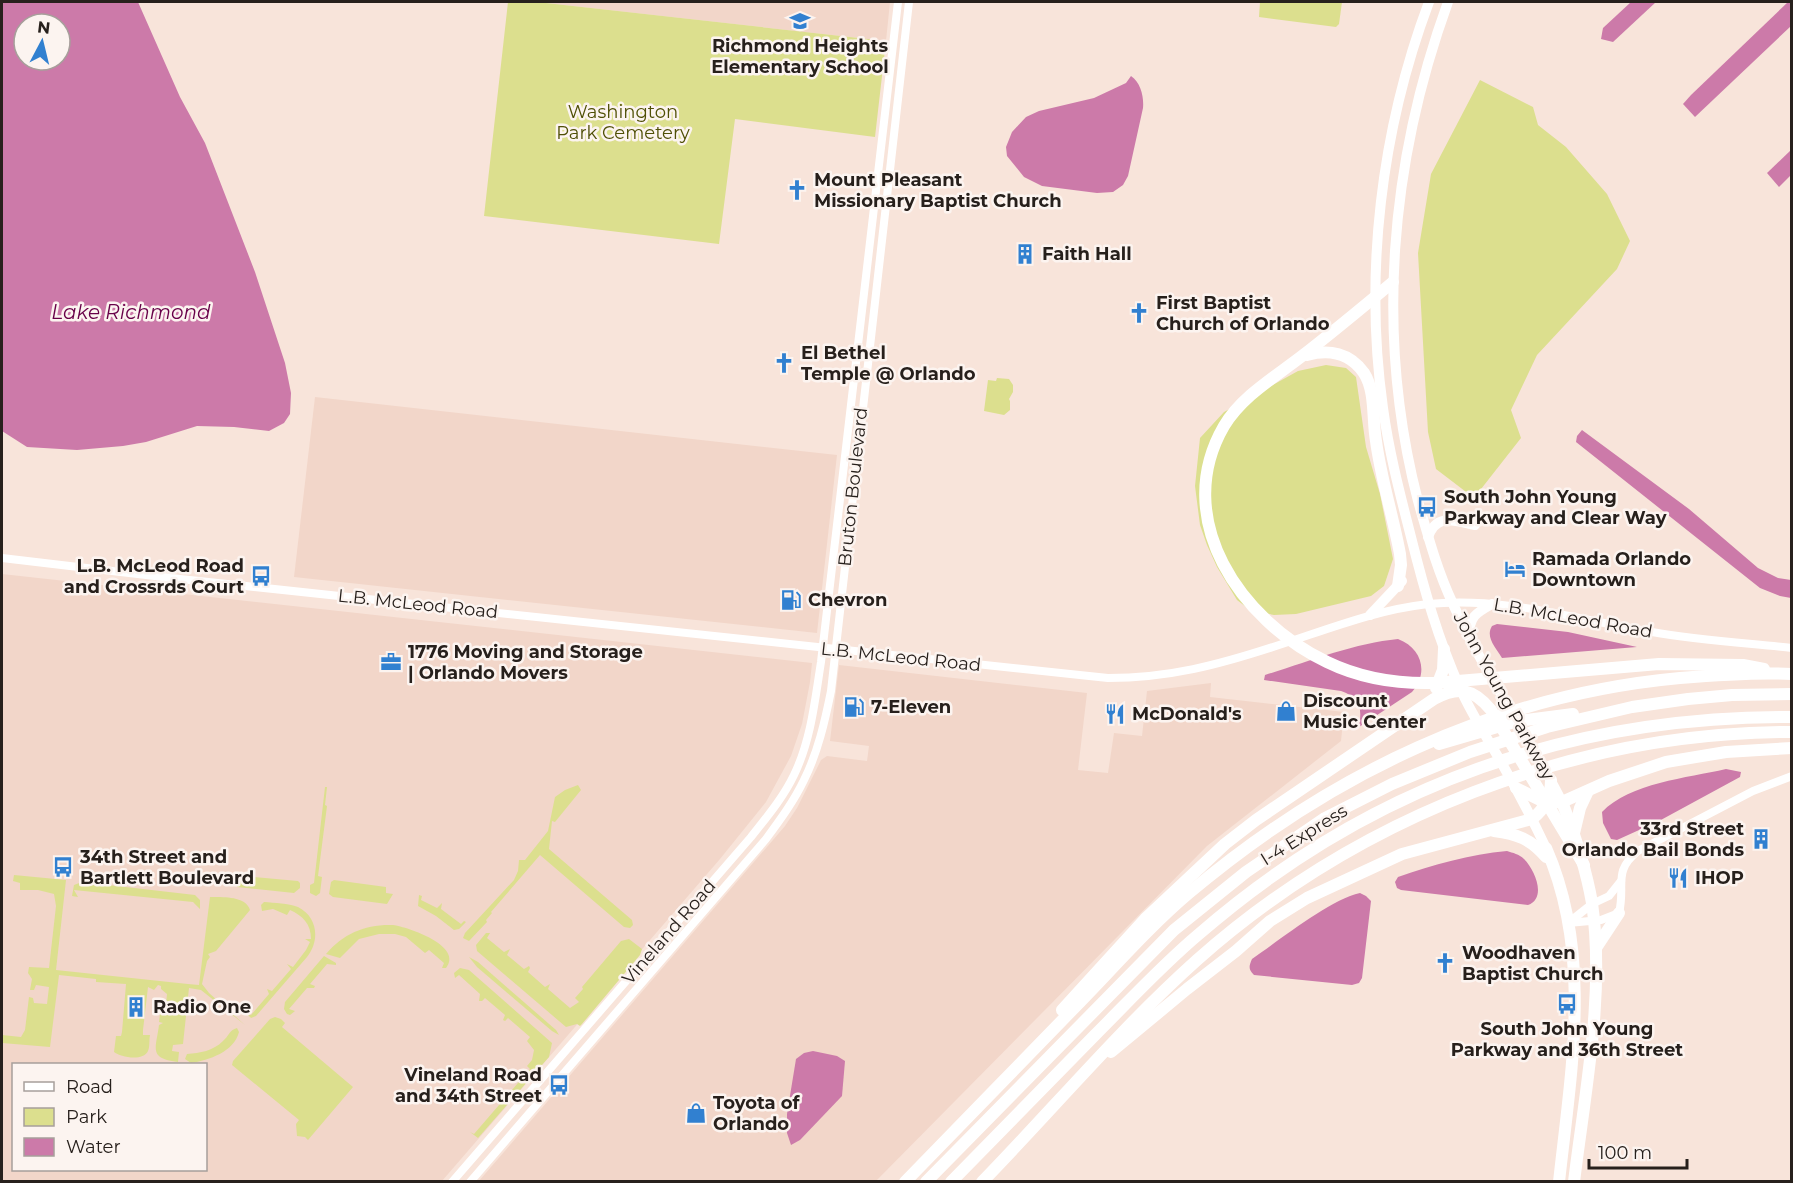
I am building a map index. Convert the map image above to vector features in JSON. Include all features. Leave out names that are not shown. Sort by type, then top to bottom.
[{"type":"highway","points":[[1393,282],[1303,356],[1251,395],[1232,414],[1216,442],[1207,467],[1204,488],[1206,517],[1215,546],[1235,583],[1270,624],[1313,655],[1334,665],[1373,678],[1398,682],[1428,683],[1644,665],[1701,663],[1743,665],[1788,674]]},
{"type":"highway","points":[[1303,356],[1325,351],[1341,355],[1360,368],[1370,384],[1376,441],[1400,554],[1398,586]]},
{"type":"highway","points":[[1424,706],[1435,692],[1440,680],[1444,649]]},
{"type":"highway","points":[[1402,753],[1527,713],[1573,695],[1649,681],[1700,676],[1788,674]]},
{"type":"highway","points":[[980,1106],[1089,979],[1188,877],[1225,844],[1256,820],[1443,694],[1461,691],[1477,696],[1491,710],[1584,865]]},
{"type":"highway","name":"I-4 Express","points":[[926,1182],[1174,930],[1246,872],[1325,818],[1392,784],[1470,752],[1547,727],[1632,707],[1732,695],[1791,694]]},
{"type":"highway","points":[[905,1182],[1154,925],[1190,892],[1279,825],[1353,779],[1402,753],[1463,727],[1527,713],[1632,707]]},
{"type":"highway","name":"I-4 Express","points":[[951,1182],[1170,960],[1233,906],[1298,858],[1389,805],[1478,768],[1554,744],[1638,727],[1683,721],[1791,717]]},
{"type":"highway","points":[[982,1182],[1125,1029],[1198,959],[1241,923],[1293,886],[1360,844],[1421,813],[1501,782],[1565,763],[1645,744],[1715,735],[1791,732]]},
{"type":"highway","points":[[1516,788],[1546,803],[1562,802],[1639,770],[1684,759],[1791,748]]},
{"type":"highway","points":[[1086,1071],[1125,1042],[1270,921],[1307,898],[1402,854],[1532,819],[1546,803],[1551,780]]},
{"type":"highway","points":[[1574,834],[1580,808],[1588,791]]},
{"type":"highway","name":"John Young Parkway","points":[[1562,802],[1584,865],[1592,904],[1596,948],[1594,1010],[1574,1182]]},
{"type":"highway","points":[[1487,830],[1507,832],[1527,839],[1536,845],[1553,865]]},
{"type":"highway","name":"John Young Parkway","points":[[1545,848],[1553,865],[1568,923],[1574,979],[1575,1026],[1558,1182]]},
{"type":"highway","points":[[1596,948],[1619,913]]},
{"type":"highway","points":[[1565,1124],[1578,1154]]},
{"type":"highway","points":[[962,1182],[988,1152],[1000,1132]]},
{"type":"main road","name":"John Young Parkway","points":[[1429,2],[1406,73],[1393,128],[1380,217],[1376,296],[1378,366],[1383,410],[1395,478],[1428,604],[1444,649],[1461,691],[1516,788],[1545,848]]},
{"type":"main road","name":"John Young Parkway","points":[[1448,2],[1427,63],[1407,143],[1396,226],[1393,282],[1396,367],[1404,435],[1428,537],[1452,602],[1468,637],[1562,802]]},
{"type":"main road","points":[[1371,615],[1398,586],[1404,576],[1406,565],[1399,521],[1403,508]]},
{"type":"main road","points":[[1428,537],[1431,529],[1439,521],[1475,525]]},
{"type":"main road","points":[[1468,637],[1470,621],[1474,615],[1492,603]]},
{"type":"street","name":"Bruton Boulevard","points":[[823,649],[898,2]]},
{"type":"street","name":"Bruton Boulevard","points":[[835,650],[909,2]]},
{"type":"street","points":[[894,32],[905,33]]},
{"type":"street","points":[[879,164],[890,165]]},
{"type":"street","points":[[852,396],[863,397]]},
{"type":"street","name":"L.B. McLeod Road","points":[[2,558],[823,649],[1108,678],[1156,676],[1221,663],[1371,615],[1428,604],[1452,602],[1492,603],[1529,608],[1652,632],[1791,648]]},
{"type":"street","name":"Vineland Road","points":[[452,1182],[752,837],[775,804],[793,777],[804,748],[813,715],[823,649]]},
{"type":"street","name":"Vineland Road","points":[[470,1182],[758,848],[786,812],[804,780],[817,748],[831,691],[835,650]]},
{"type":"street","points":[[1568,923],[1593,921],[1619,913],[1624,864],[1638,851],[1754,791],[1791,777]]},
{"type":"street","points":[[1568,923],[1592,904],[1609,896],[1621,881]]},
{"type":"street","points":[[479,1150],[489,1158]]},
{"type":"shaded area","name":"Richmond Heights Elementary School","points":[[537,2],[890,2],[886,41]]},
{"type":"shaded area","points":[[315,397],[837,455],[817,633],[294,577]]},
{"type":"shaded area","points":[[2,574],[812,663],[802,724],[791,756],[766,802],[720,859],[442,1181],[2,1182]]},
{"type":"shaded area","points":[[839,665],[1087,693],[1078,770],[1108,773],[1114,733],[1142,736],[1147,691],[1211,683],[1210,697],[1344,712],[1341,741],[1207,846],[876,1181],[478,1182],[785,826],[797,808],[821,760],[827,756],[867,761],[869,746],[830,741]]},
{"type":"green space","name":"Washington Park Cemetery","points":[[508,2],[537,2],[886,41],[875,137],[735,119],[719,244],[484,216]]},
{"type":"green space","points":[[1260,2],[1342,2],[1339,24],[1336,27],[1259,17]]},
{"type":"green space","points":[[1480,80],[1533,107],[1538,125],[1566,147],[1607,194],[1630,241],[1617,269],[1537,355],[1511,410],[1521,438],[1474,498],[1436,469],[1428,432],[1418,253],[1431,174]]},
{"type":"green space","points":[[1326,365],[1346,368],[1356,377],[1366,447],[1380,494],[1393,559],[1384,586],[1371,596],[1296,614],[1274,615],[1250,610],[1237,600],[1217,567],[1200,525],[1195,486],[1200,438],[1224,412],[1298,371]]},
{"type":"green space","points":[[997,378],[1009,379],[1013,385],[1013,392],[1009,399],[1010,410],[1004,415],[984,411],[988,380],[996,381]]},
{"type":"green space","points":[[578,785],[581,790],[555,822],[552,821],[549,849],[632,920],[633,925],[630,928],[624,927],[540,855],[491,912],[487,922],[469,941],[463,938],[514,880],[519,860],[525,860],[548,831],[555,797]]},
{"type":"green space","points":[[325,787],[327,787],[325,805],[327,806],[318,876],[322,877],[320,893],[316,896],[310,893],[310,885],[314,883]]},
{"type":"green space","points":[[14,875],[66,880],[56,970],[199,985],[210,897],[233,898],[244,902],[250,910],[216,951],[208,954],[210,957],[202,984],[245,1025],[201,990],[189,988],[183,1044],[173,1045],[172,1051],[179,1052],[178,1062],[162,1058],[156,1051],[156,1046],[159,1025],[163,1023],[159,1022],[160,1014],[165,1014],[167,994],[161,986],[158,985],[154,990],[148,987],[143,1035],[150,1035],[148,1051],[137,1057],[121,1056],[114,1052],[116,1036],[121,1036],[122,1032],[126,984],[96,982],[96,979],[59,975],[50,1047],[2,1043],[2,1035],[21,1037],[25,1030],[29,997],[33,998],[34,1003],[47,1004],[49,987],[36,985],[34,990],[30,990],[32,979],[28,973],[29,967],[49,968],[56,906],[54,894],[38,890],[20,890],[20,883],[13,881]]},
{"type":"green space","points":[[244,876],[298,881],[300,888],[294,893],[237,887]]},
{"type":"green space","points":[[334,880],[386,887],[386,893],[393,894],[387,904],[333,897],[329,894],[331,882]]},
{"type":"green space","points":[[82,882],[195,895],[200,900],[200,909],[193,902],[74,890],[78,897],[72,896],[74,885]]},
{"type":"green space","points":[[419,895],[422,896],[421,900],[437,908],[442,903],[441,909],[461,924],[466,922],[459,929],[454,930],[418,906]]},
{"type":"green space","points":[[264,902],[290,905],[305,911],[313,923],[315,937],[307,957],[256,1016],[251,1018],[246,1013],[251,1015],[269,994],[267,989],[272,991],[291,969],[287,964],[293,967],[306,950],[310,942],[305,939],[311,939],[308,925],[299,915],[290,910],[287,915],[273,909],[262,911],[261,905]]},
{"type":"green space","points":[[393,925],[410,929],[441,945],[450,960],[446,968],[442,968],[444,963],[429,950],[425,953],[406,937],[395,934],[379,934],[359,939],[340,958],[326,954],[340,940],[356,931],[374,926]]},
{"type":"green space","points":[[486,933],[490,933],[487,938],[504,952],[510,949],[507,955],[524,969],[529,966],[528,972],[545,987],[550,984],[548,989],[570,1008],[579,1002],[575,998],[583,989],[582,987],[621,941],[629,939],[642,949],[640,955],[582,1024],[566,1027],[477,951],[476,945]]},
{"type":"green space","points":[[324,956],[336,965],[327,964],[310,984],[315,986],[314,988],[307,988],[289,1009],[295,1011],[290,1015],[287,1014],[284,1009],[285,1002]]},
{"type":"green space","points":[[469,957],[478,962],[559,1035],[477,967]]},
{"type":"green space","points":[[460,968],[469,970],[552,1043],[549,1057],[478,1138],[470,1132],[474,1134],[530,1069],[527,1066],[532,1060],[534,1050],[527,1041],[530,1037],[508,1018],[503,1020],[505,1015],[485,998],[479,1001],[480,994],[459,975],[455,978],[454,973]]},
{"type":"green space","points":[[275,1017],[285,1023],[282,1027],[353,1087],[308,1140],[297,1136],[296,1124],[299,1120],[232,1065],[270,1019]]},
{"type":"green space","points":[[237,1028],[239,1032],[236,1039],[220,1054],[191,1063],[185,1059],[187,1054],[215,1047]]},
{"type":"water","name":"Lake Richmond","points":[[2,2],[138,2],[180,97],[205,143],[255,272],[285,363],[291,393],[290,414],[284,423],[269,431],[197,426],[146,442],[123,446],[77,450],[27,447],[2,431]]},
{"type":"water","points":[[1631,2],[1656,2],[1613,42],[1601,39],[1603,28]]},
{"type":"water","points":[[1788,2],[1791,2],[1791,26],[1695,117],[1683,104]]},
{"type":"water","points":[[1131,76],[1141,90],[1143,108],[1128,176],[1123,185],[1113,192],[1097,193],[1042,186],[1024,177],[1007,156],[1006,147],[1012,132],[1026,117],[1039,111],[1094,98],[1126,83]]},
{"type":"water","points":[[1791,150],[1791,175],[1779,187],[1767,173]]},
{"type":"water","points":[[1582,430],[1689,509],[1758,568],[1778,578],[1791,580],[1791,598],[1760,588],[1576,442]]},
{"type":"water","points":[[1497,624],[1568,632],[1637,647],[1502,658],[1490,634],[1492,626]]},
{"type":"water","points":[[1398,639],[1413,648],[1420,662],[1420,677],[1417,685],[1412,692],[1359,727],[1359,704],[1348,694],[1341,691],[1264,680],[1265,675],[1331,654],[1365,644]]},
{"type":"water","points":[[1726,769],[1741,772],[1740,777],[1659,821],[1617,840],[1611,839],[1603,823],[1602,812],[1614,802],[1643,788]]},
{"type":"water","points":[[1507,851],[1524,859],[1535,877],[1537,896],[1528,905],[1401,890],[1397,888],[1395,882],[1398,877],[1438,864],[1465,857]]},
{"type":"water","points":[[1360,893],[1371,901],[1362,978],[1359,983],[1352,985],[1252,973],[1250,964],[1252,959],[1320,912]]},
{"type":"water","points":[[813,1051],[837,1056],[845,1061],[842,1096],[800,1140],[791,1145],[787,1133],[787,1114],[796,1059],[804,1053]]},
{"type":"place","name":"Richmond Heights Elementary School","points":[[800,21]]},
{"type":"place","name":"Mount Pleasant Missionary Baptist Church","points":[[797,190]]},
{"type":"place","name":"Faith Hall","points":[[1025,254]]},
{"type":"place","name":"First Baptist Church of Orlando","points":[[1139,313]]},
{"type":"place","name":"El Bethel Temple @ Orlando","points":[[784,363]]},
{"type":"place","name":"South John Young Parkway and Clear Way","points":[[1427,507]]},
{"type":"place","name":"Ramada Orlando Downtown","points":[[1515,569]]},
{"type":"place","name":"L.B. McLeod Road and Crossrds Court","points":[[261,576]]},
{"type":"place","name":"Chevron","points":[[791,600]]},
{"type":"place","name":"1776 Moving and Storage | Orlando Movers","points":[[391,662]]},
{"type":"place","name":"7-Eleven","points":[[854,707]]},
{"type":"place","name":"Discount Music Center","points":[[1286,711]]},
{"type":"place","name":"McDonald's","points":[[1115,714]]},
{"type":"place","name":"33rd Street Orlando Bail Bonds","points":[[1761,839]]},
{"type":"place","name":"34th Street and Bartlett Boulevard","points":[[63,867]]},
{"type":"place","name":"IHOP","points":[[1678,878]]},
{"type":"place","name":"Woodhaven Baptist Church","points":[[1445,963]]},
{"type":"place","name":"South John Young Parkway and 36th Street","points":[[1567,1004]]},
{"type":"place","name":"Radio One","points":[[136,1007]]},
{"type":"place","name":"Vineland Road and 34th Street","points":[[559,1085]]},
{"type":"place","name":"Toyota of Orlando","points":[[696,1113]]}]
